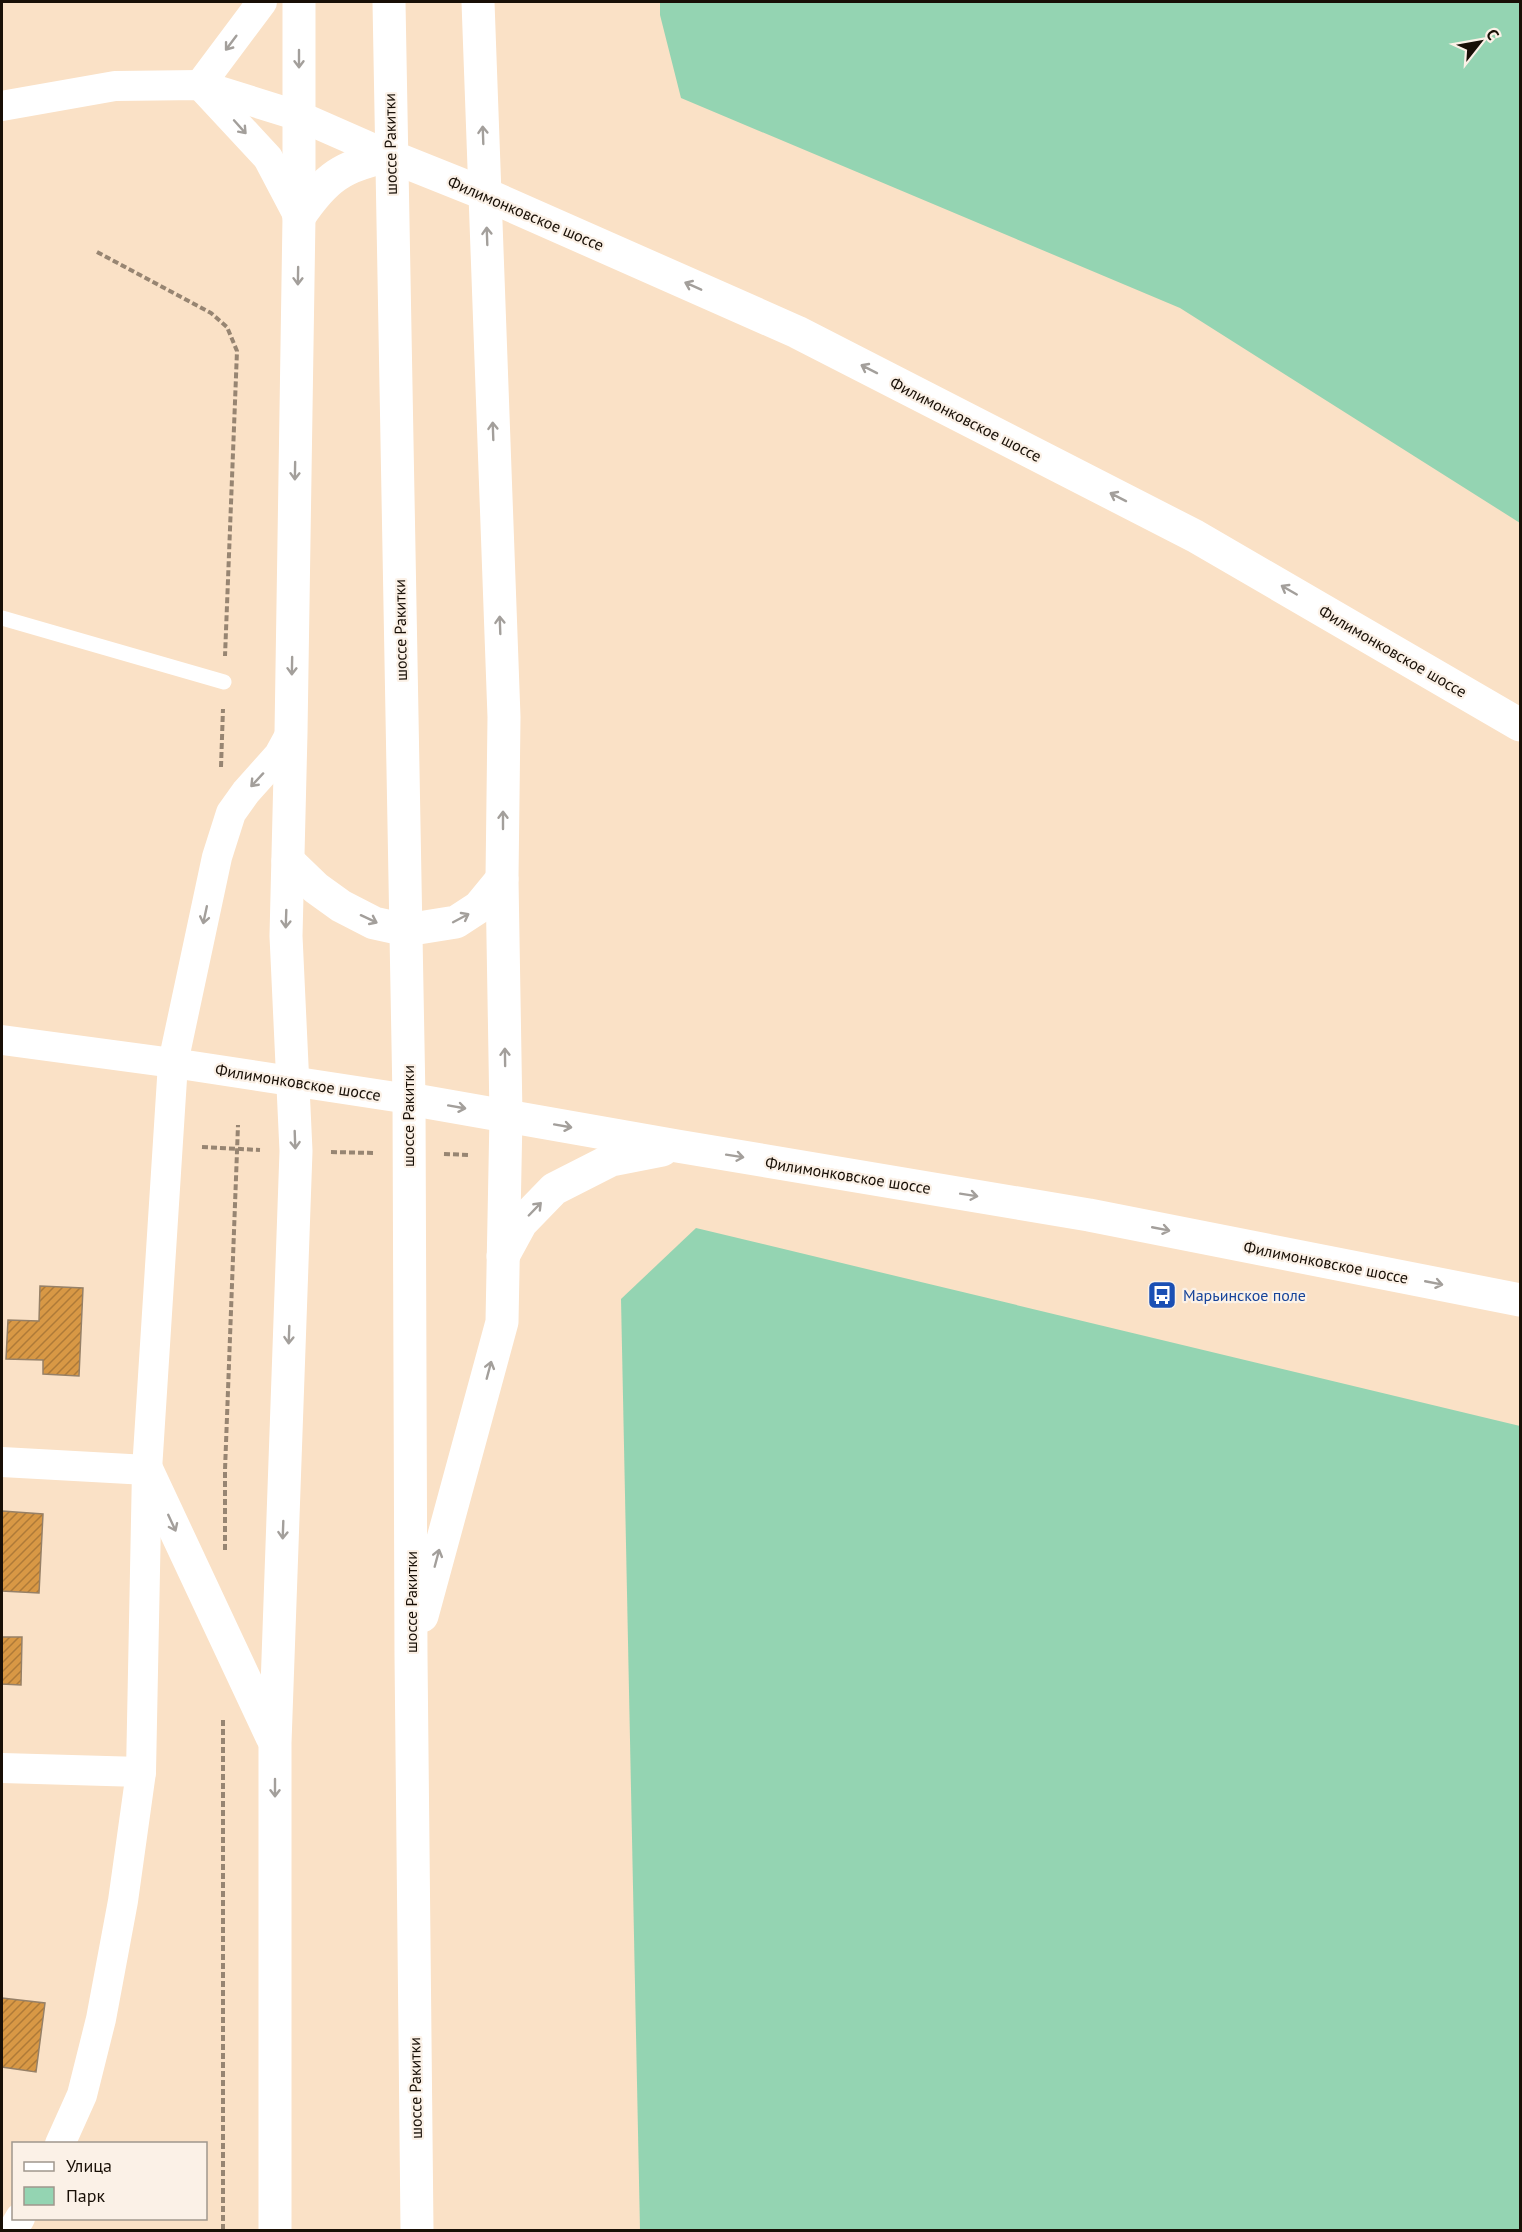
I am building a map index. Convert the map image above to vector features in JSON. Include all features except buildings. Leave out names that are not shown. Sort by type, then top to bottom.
[{"type":"street","points":[[200,85],[262,2]]},
{"type":"street","points":[[275,2230],[275,1743],[296,1152],[286,936],[299,217],[299,2]]},
{"type":"street","name":"шоссе Ракитки","points":[[389,2],[390,156],[409,1099],[411,1655],[417,2230]]},
{"type":"street","points":[[411,1655],[502,1322],[506,1116],[502,879],[504,717],[478,2]]},
{"type":"street","points":[[200,85],[268,158],[299,217]]},
{"type":"street","points":[[2,106],[115,86],[200,85],[299,116],[390,156]]},
{"type":"street","points":[[299,217],[315,193],[347,168],[367,160],[390,156]]},
{"type":"street","name":"Филимонковское шоссе","points":[[390,156],[485,194],[797,333],[1185,531],[1521,726]]},
{"type":"street","points":[[61,2142],[82,2095],[101,2019],[123,1901],[141,1772],[147,1470],[173,1063],[217,857],[231,813],[246,792],[279,755],[291,733]]},
{"type":"street","points":[[288,861],[316,888],[341,906],[374,923],[406,930],[456,922],[479,907],[502,879]]},
{"type":"street","name":"Филимонковское шоссе","points":[[2,1040],[409,1099],[1089,1215],[1521,1300]]},
{"type":"street","points":[[503,1257],[521,1223],[554,1188],[610,1160],[677,1146]]},
{"type":"street","points":[[2,1462],[147,1470]]},
{"type":"street","points":[[147,1470],[275,1743]]},
{"type":"street","points":[[2,1768],[141,1772]]},
{"type":"lane","points":[[2,618],[224,682]]},
{"type":"path","points":[[97,252],[211,313],[227,327],[237,351],[220,776]]},
{"type":"green space","points":[[660,2],[1520,2],[1520,523],[1180,308],[681,98],[660,15]]},
{"type":"green space","points":[[696,1228],[1520,1426],[1520,2230],[640,2230],[621,1299]]},
{"type":"place","name":"Марьинское поле","points":[[1162,1295]]}]
